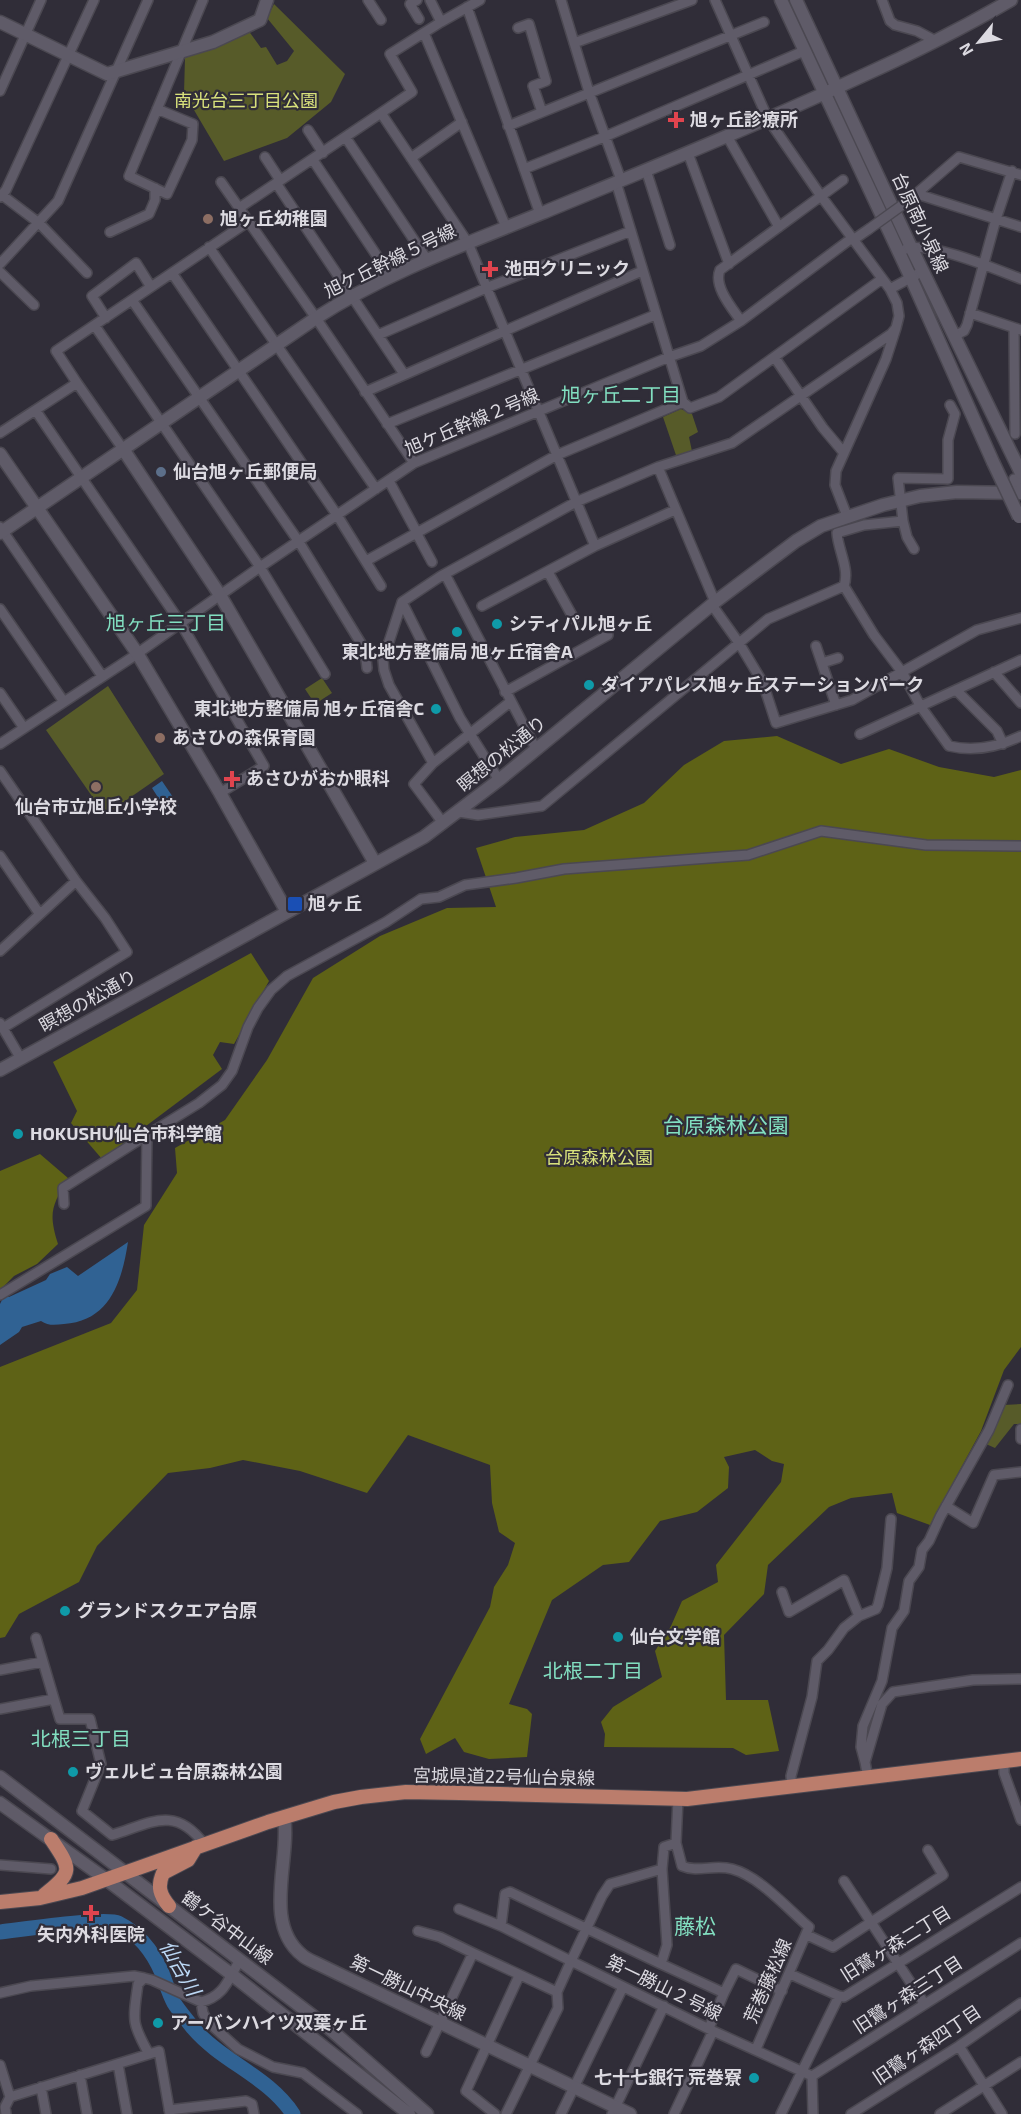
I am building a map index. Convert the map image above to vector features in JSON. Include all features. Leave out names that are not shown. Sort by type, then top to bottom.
[{"type":"main road","name":"宮城県道22号仙台泉線","points":[[0,1902],[40,1898],[107,1880],[284,1817],[361,1797],[406,1792],[678,1799],[792,1788],[1021,1759]]},
{"type":"main road","points":[[40,1898],[60,1882],[67,1868],[66,1861],[51,1839]]},
{"type":"main road","points":[[169,1906],[160,1893],[159,1883],[163,1873],[188,1860],[200,1845]]},
{"type":"street","points":[[0,91],[41,0]]},
{"type":"street","points":[[87,273],[39,223],[1,196],[6,190],[70,56],[94,0]]},
{"type":"street","points":[[0,264],[58,201],[148,0]]},
{"type":"street","points":[[157,109],[193,124],[192,140],[167,194],[129,176],[181,51],[203,0]]},
{"type":"street","points":[[0,22],[107,74],[213,42],[260,20],[267,0]]},
{"type":"street","points":[[368,0],[381,20]]},
{"type":"street","points":[[417,0],[410,4],[419,20]]},
{"type":"street","points":[[430,0],[441,22]]},
{"type":"street","points":[[239,208],[412,92],[390,54],[480,0]]},
{"type":"street","points":[[561,0],[618,181],[642,271],[682,402],[690,408],[719,397],[882,279]]},
{"type":"street","points":[[574,43],[692,0]]},
{"type":"street","points":[[715,0],[768,119],[890,289],[897,303],[899,316],[886,359],[836,471],[835,485],[847,516]]},
{"type":"street","name":"台原南小泉線","points":[[781,0],[824,94],[905,250],[922,271],[954,336],[1014,437],[1015,460],[1021,473]]},
{"type":"street","name":"台原南小泉線","points":[[796,0],[837,88],[905,250],[910,278],[1020,520]]},
{"type":"street","points":[[882,0],[890,21],[936,41]]},
{"type":"street","name":"旭ケ丘幹線５号線","points":[[1,530],[352,295],[468,243],[688,153],[824,94],[936,41],[1011,0]]},
{"type":"street","points":[[467,7],[540,214]]},
{"type":"street","points":[[508,126],[764,22]]},
{"type":"street","points":[[518,28],[529,24],[546,81],[533,86],[542,112]]},
{"type":"street","points":[[424,33],[506,227]]},
{"type":"street","points":[[524,169],[804,51]]},
{"type":"street","points":[[381,112],[468,243],[595,546]]},
{"type":"street","points":[[411,158],[462,122]]},
{"type":"street","points":[[308,130],[323,153]]},
{"type":"street","points":[[727,136],[779,227]]},
{"type":"street","points":[[346,138],[428,261]]},
{"type":"street","points":[[688,153],[729,264]]},
{"type":"street","points":[[265,157],[278,182],[404,374]]},
{"type":"street","name":"旭ケ丘幹線２号線","points":[[0,744],[414,463],[669,357],[701,346],[741,321],[917,195],[920,188],[959,157],[1016,173]]},
{"type":"street","points":[[313,160],[391,277]]},
{"type":"street","points":[[646,170],[670,245]]},
{"type":"street","points":[[954,336],[964,331],[996,219],[1016,173]]},
{"type":"street","points":[[741,321],[718,280],[718,273],[843,180]]},
{"type":"street","points":[[221,182],[414,463]]},
{"type":"street","points":[[110,232],[149,214],[155,200],[155,188]]},
{"type":"street","points":[[917,195],[1021,227]]},
{"type":"street","points":[[249,221],[56,351],[220,595],[375,863]]},
{"type":"street","points":[[378,335],[486,288],[631,231]]},
{"type":"street","points":[[209,247],[376,489]]},
{"type":"street","points":[[905,250],[925,247],[1021,279]]},
{"type":"street","points":[[106,318],[92,296],[136,263],[151,287]]},
{"type":"street","points":[[366,392],[642,271]]},
{"type":"street","points":[[890,289],[922,271]]},
{"type":"street","points":[[0,272],[34,305]]},
{"type":"street","points":[[172,273],[337,515],[381,586]]},
{"type":"street","points":[[132,300],[299,542],[365,650],[367,668]]},
{"type":"street","points":[[970,313],[1018,329],[1014,437]]},
{"type":"street","points":[[387,424],[655,315]]},
{"type":"street","points":[[95,326],[260,567],[325,674]]},
{"type":"street","points":[[433,763],[389,685],[384,670],[383,660],[402,602],[445,574],[576,502],[658,467],[732,444],[801,394],[891,334],[896,328]]},
{"type":"street","points":[[775,358],[823,428],[844,453]]},
{"type":"street","points":[[0,434],[77,383]]},
{"type":"street","points":[[366,561],[416,531],[557,455],[682,402]]},
{"type":"street","points":[[914,549],[907,537],[903,521],[898,478],[948,479],[948,440],[955,414],[950,405]]},
{"type":"street","points":[[36,411],[180,622],[264,766],[220,793]]},
{"type":"street","points":[[0,454],[137,653],[287,912]]},
{"type":"street","points":[[658,467],[714,604],[763,683],[776,723],[852,700],[977,630],[1020,621]]},
{"type":"street","points":[[1021,479],[1014,479],[1021,494]]},
{"type":"street","points":[[389,481],[432,562]]},
{"type":"street","name":"瞑想の松通り","points":[[0,1070],[424,837],[499,780],[714,604],[796,541],[821,526],[899,500],[957,492],[1021,494]]},
{"type":"street","points":[[482,606],[595,546],[675,510]]},
{"type":"street","points":[[459,812],[478,815],[542,806],[768,619],[844,586],[846,582],[844,564],[837,533],[864,525],[903,521]]},
{"type":"street","points":[[1,530],[102,676]]},
{"type":"street","points":[[549,572],[574,620]]},
{"type":"street","points":[[445,574],[536,749]]},
{"type":"street","points":[[844,586],[874,635],[902,672],[921,707],[949,746],[965,750],[1003,744],[1021,735]]},
{"type":"street","points":[[402,602],[460,718],[499,780]]},
{"type":"street","points":[[0,609],[64,702]]},
{"type":"street","points":[[505,692],[608,635]]},
{"type":"street","points":[[816,646],[836,705]]},
{"type":"street","points":[[822,663],[838,658]]},
{"type":"street","points":[[860,734],[1021,660]]},
{"type":"street","points":[[994,672],[1021,703]]},
{"type":"street","points":[[956,690],[997,731],[1003,744]]},
{"type":"street","points":[[0,693],[24,728]]},
{"type":"street","points":[[443,823],[414,784],[433,763],[510,702]]},
{"type":"street","points":[[0,771],[127,952],[1,1025],[21,1059]]},
{"type":"street","points":[[63,1204],[63,1188],[199,1102],[222,1084],[232,1071],[258,1008],[287,974],[421,899],[439,897],[465,885],[564,869],[748,855],[821,831],[926,844],[1021,846]]},
{"type":"street","points":[[0,856],[39,913]]},
{"type":"street","points":[[3,949],[75,881]]},
{"type":"street","points":[[0,937],[3,949]]},
{"type":"street","points":[[0,1295],[146,1206],[147,1135]]},
{"type":"street","points":[[868,1778],[861,1747],[864,1726],[882,1681],[892,1628],[904,1611],[910,1578],[919,1567],[922,1550],[989,1430],[1008,1385]]},
{"type":"street","points":[[1021,1429],[1021,1439]]},
{"type":"street","points":[[946,1506],[973,1523],[994,1475],[1021,1472]]},
{"type":"street","points":[[792,1788],[791,1776],[812,1697],[817,1661],[844,1628],[860,1616],[876,1609],[887,1568],[891,1519]]},
{"type":"street","points":[[782,1592],[789,1612],[844,1580],[860,1616]]},
{"type":"street","points":[[36,1638],[60,1719],[90,1719],[96,1741],[101,1764],[82,1811],[112,1835],[160,1820],[176,1820],[195,1832],[200,1845]]},
{"type":"street","points":[[0,1670],[42,1662]]},
{"type":"street","points":[[865,1762],[882,1704],[893,1692],[973,1680],[1021,1679]]},
{"type":"street","points":[[0,1709],[54,1699]]},
{"type":"street","points":[[1004,1761],[1004,1773],[1021,1820]]},
{"type":"street","name":"鶴ケ谷中山線","points":[[0,1777],[330,2029],[427,2114]]},
{"type":"street","name":"荒巻藤松線","points":[[678,1799],[676,1843],[682,1866],[692,1870],[716,1866],[747,1874],[809,1927],[756,2049]]},
{"type":"street","points":[[0,1803],[231,1974],[409,2114]]},
{"type":"street","name":"第一勝山中央線","points":[[284,1817],[286,1828],[280,1895],[281,1919],[288,1937],[300,1954],[574,2087],[614,2110],[630,2114]]},
{"type":"street","points":[[661,1964],[668,1945],[662,1869],[664,1847],[676,1843]]},
{"type":"street","points":[[807,1935],[833,1947],[943,1875],[928,1850]]},
{"type":"street","points":[[0,1866],[51,1869]]},
{"type":"street","points":[[506,2114],[558,2008],[557,1992],[602,1896],[610,1884],[662,1869]]},
{"type":"street","points":[[844,1881],[924,2003]]},
{"type":"street","name":"旧鷺ヶ森二丁目","points":[[782,2114],[839,1996],[844,1997],[1021,1887]]},
{"type":"street","points":[[501,1926],[505,1894],[510,1892],[724,1993]]},
{"type":"street","name":"第一勝山２号線","points":[[459,1909],[501,1926],[623,1987],[813,2076]]},
{"type":"street","points":[[418,1931],[440,1937],[557,1992]]},
{"type":"street","name":"旧鷺ヶ森三丁目","points":[[813,2076],[1021,1943]]},
{"type":"street","points":[[426,2052],[473,1953]]},
{"type":"street","points":[[0,1993],[31,1986],[135,1976],[148,1979],[201,2002],[222,1992],[240,1959]]},
{"type":"street","points":[[674,2114],[736,1969],[782,1991]]},
{"type":"street","points":[[790,1974],[839,1996]]},
{"type":"street","points":[[495,2114],[466,2091],[485,2045],[519,1976]]},
{"type":"street","points":[[148,1979],[138,1984],[133,2017],[136,2030],[149,2054]]},
{"type":"street","points":[[561,2114],[623,1987]]},
{"type":"street","points":[[201,2002],[208,2022],[238,2049],[273,2067],[303,2073],[357,2114]]},
{"type":"street","name":"旧鷺ヶ森四丁目","points":[[854,2113],[959,2046],[1021,2003]]},
{"type":"street","points":[[614,2110],[664,2006]]},
{"type":"street","points":[[959,2046],[1002,2114]]},
{"type":"street","points":[[10,2097],[159,2051],[170,2112],[213,2110],[246,2101],[252,2104],[254,2114]]},
{"type":"street","points":[[940,2114],[1021,2062]]},
{"type":"street","points":[[118,2064],[127,2114]]},
{"type":"street","points":[[0,2065],[10,2097],[5,2107],[6,2114]]},
{"type":"street","points":[[80,2075],[87,2114]]},
{"type":"street","points":[[813,2076],[813,2114]]},
{"type":"street","points":[[41,2087],[46,2114]]},
{"type":"green space","name":"南光台三丁目公園","points":[[274,4],[345,74],[331,102],[287,138],[224,161],[184,93],[185,58],[248,30],[261,48],[266,47],[277,65],[287,61],[294,51],[267,18]]},
{"type":"green space","points":[[681,409],[692,414],[698,432],[689,437],[693,456],[678,461],[663,417]]},
{"type":"green space","points":[[322,678],[332,693],[315,704],[305,689]]},
{"type":"green space","points":[[108,686],[164,774],[105,815],[46,730]]},
{"type":"green space","name":"台原森林公園","points":[[777,736],[841,764],[889,749],[939,767],[994,777],[1021,770],[1021,1347],[1004,1370],[981,1431],[930,1525],[897,1513],[892,1493],[851,1498],[829,1507],[768,1565],[764,1594],[724,1635],[726,1700],[768,1700],[779,1751],[746,1755],[733,1748],[604,1747],[605,1734],[601,1722],[613,1707],[662,1677],[655,1651],[671,1626],[682,1601],[718,1582],[716,1565],[781,1482],[784,1464],[772,1461],[755,1450],[724,1457],[729,1467],[728,1488],[697,1512],[660,1521],[629,1562],[603,1565],[552,1600],[509,1704],[527,1709],[532,1714],[527,1757],[489,1759],[464,1752],[455,1738],[426,1754],[420,1739],[490,1607],[494,1587],[508,1565],[515,1543],[499,1532],[492,1503],[490,1465],[408,1435],[367,1493],[300,1471],[243,1460],[210,1468],[168,1473],[97,1546],[79,1582],[19,1614],[5,1637],[0,1638],[0,1367],[111,1323],[137,1290],[144,1225],[177,1173],[175,1148],[225,1120],[267,1060],[313,978],[380,936],[447,908],[496,907],[476,848],[515,837],[584,830],[644,803],[684,765],[724,741]]},
{"type":"green space","points":[[251,953],[269,981],[234,1044],[220,1042],[213,1055],[222,1069],[102,1159],[71,1123],[77,1111],[53,1062]]},
{"type":"green space","points":[[40,1154],[68,1178],[53,1210],[53,1224],[58,1244],[37,1264],[14,1276],[0,1290],[0,1171]]},
{"type":"green space","points":[[1021,1404],[1021,1424],[1014,1424],[995,1448],[986,1444],[1004,1405]]},
{"type":"water","points":[[162,781],[179,806],[168,813],[152,788]]},
{"type":"water","points":[[128,1242],[117,1284],[103,1307],[80,1321],[55,1325],[41,1321],[22,1327],[19,1332],[0,1345],[0,1304],[4,1296],[9,1297],[46,1280],[50,1274],[67,1267],[78,1276]]},
{"type":"waterway","name":"仙台川","points":[[0,1932],[97,1922],[118,1923],[125,1927],[138,1938],[154,1958],[174,2003],[193,2028],[217,2050],[271,2089],[293,2114]]},
{"type":"place","name":"旭ヶ丘診療所","points":[[676,120]]},
{"type":"place","name":"旭ヶ丘幼稚園","points":[[208,219]]},
{"type":"place","name":"池田クリニック","points":[[490,269]]},
{"type":"place","name":"仙台旭ヶ丘郵便局","points":[[161,472]]},
{"type":"place","name":"シティパル旭ヶ丘","points":[[497,624]]},
{"type":"place","name":"東北地方整備局 旭ヶ丘宿舎A","points":[[457,632]]},
{"type":"place","name":"ダイアパレス旭ヶ丘ステーションパーク","points":[[589,685]]},
{"type":"place","name":"東北地方整備局 旭ヶ丘宿舎C","points":[[436,709]]},
{"type":"place","name":"あさひの森保育園","points":[[160,738]]},
{"type":"place","name":"あさひがおか眼科","points":[[232,779]]},
{"type":"place","name":"仙台市立旭丘小学校","points":[[96,787]]},
{"type":"place","name":"旭ヶ丘","points":[[295,904]]},
{"type":"place","name":"HOKUSHU仙台市科学館","points":[[18,1134]]},
{"type":"place","name":"グランドスクエア台原","points":[[65,1611]]},
{"type":"place","name":"仙台文学館","points":[[618,1637]]},
{"type":"place","name":"ヴェルビュ台原森林公園","points":[[73,1772]]},
{"type":"place","name":"矢内外科医院","points":[[91,1913]]},
{"type":"place","name":"アーバンハイツ双葉ヶ丘","points":[[158,2023]]},
{"type":"place","name":"七十七銀行 荒巻寮","points":[[754,2078]]},
{"type":"district","name":"旭ヶ丘二丁目","points":[[621,395]]},
{"type":"district","name":"旭ヶ丘三丁目","points":[[166,623]]},
{"type":"district","name":"台原森林公園","points":[[726,1126]]},
{"type":"district","name":"北根二丁目","points":[[593,1671]]},
{"type":"district","name":"北根三丁目","points":[[81,1739]]},
{"type":"district","name":"藤松","points":[[695,1927]]}]
